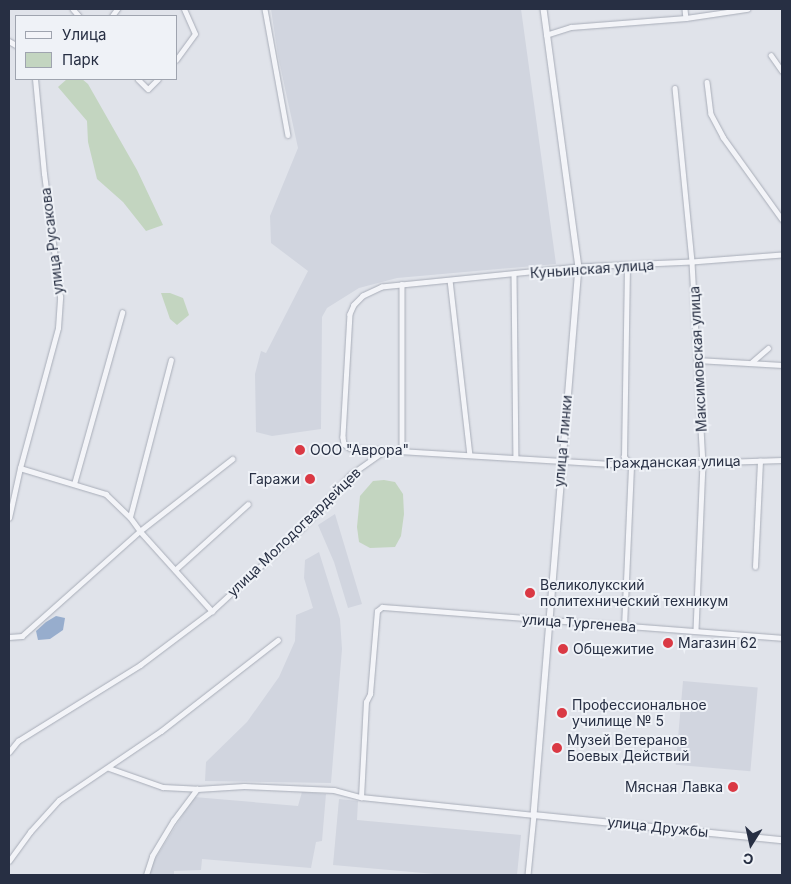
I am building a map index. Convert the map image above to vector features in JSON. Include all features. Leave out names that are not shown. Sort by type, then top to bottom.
[{"type":"street","points":[[178,57],[195,34],[184,9]]},
{"type":"street","points":[[265,9],[279,96],[288,135]]},
{"type":"street","name":"улица Глинки","points":[[528,875],[579,268],[544,9]]},
{"type":"street","points":[[685,9],[686,18]]},
{"type":"street","points":[[546,35],[571,27],[686,18],[747,9]]},
{"type":"street","points":[[771,55],[782,71]]},
{"type":"street","name":"улица Русакова","points":[[9,518],[20,468],[58,328],[60,296],[44,174],[35,80]]},
{"type":"street","points":[[139,80],[148,89],[157,80]]},
{"type":"street","points":[[707,82],[711,114],[723,137],[782,219]]},
{"type":"street","name":"Максимовская улица","points":[[675,88],[692,262],[704,463],[696,630]]},
{"type":"street","name":"Куньинская улица","points":[[344,444],[350,314],[354,305],[363,296],[382,287],[579,268],[782,255]]},
{"type":"street","points":[[624,627],[631,465],[624,457],[627,266]]},
{"type":"street","points":[[514,274],[516,458]]},
{"type":"street","points":[[450,280],[470,455]]},
{"type":"street","points":[[402,284],[402,451]]},
{"type":"street","points":[[74,484],[122,313]]},
{"type":"street","points":[[752,362],[768,348]]},
{"type":"street","points":[[130,517],[171,360]]},
{"type":"street","points":[[698,360],[782,364]]},
{"type":"street","name":"Гражданская улица","points":[[344,444],[350,448],[384,451],[631,465],[782,460]]},
{"type":"street","name":"улица Молодогвардейцев","points":[[9,752],[18,741],[140,665],[212,611],[303,527],[350,475],[384,451]]},
{"type":"street","points":[[9,638],[22,636],[140,531],[232,459]]},
{"type":"street","points":[[755,567],[760,461]]},
{"type":"street","points":[[20,468],[106,494],[130,517],[140,531],[212,611]]},
{"type":"street","points":[[175,570],[248,504]]},
{"type":"street","name":"улица Тургенева","points":[[361,797],[366,702],[370,694],[377,611],[382,607],[550,622],[696,630],[782,638]]},
{"type":"street","points":[[9,861],[30,832],[59,800],[109,768],[278,640]]},
{"type":"street","points":[[109,768],[163,787],[197,789],[244,786],[299,786],[334,790],[361,797],[534,814]]},
{"type":"street","points":[[146,875],[156,849],[173,821],[197,789]]},
{"type":"street","name":"улица Дружбы","points":[[534,814],[782,840]]},
{"type":"shaded area","points":[[271,9],[521,9],[556,264],[397,278],[359,288],[327,308],[322,317],[321,429],[272,436],[256,432],[255,374],[261,351],[266,353],[308,271],[271,243],[270,216],[298,148],[278,56]]},
{"type":"shaded area","points":[[335,514],[362,604],[348,608],[334,562],[318,525]]},
{"type":"shaded area","points":[[319,552],[340,619],[342,649],[331,783],[205,781],[206,762],[247,722],[279,677],[295,641],[296,615],[313,608],[304,578],[305,560]]},
{"type":"shaded area","points":[[683,681],[758,688],[750,771],[676,765]]},
{"type":"shaded area","points":[[302,792],[326,794],[322,841],[316,842],[311,868],[202,859],[201,870],[174,871],[174,875],[149,875],[153,862],[194,797],[298,806]]},
{"type":"shaded area","points":[[339,799],[358,801],[357,820],[521,835],[517,875],[446,875],[333,865]]},
{"type":"green space","points":[[66,80],[83,80],[88,84],[137,170],[163,225],[146,231],[123,202],[97,179],[88,142],[87,121],[58,87]]},
{"type":"green space","points":[[161,293],[170,293],[183,298],[189,315],[177,325],[170,319]]},
{"type":"green space","points":[[373,481],[395,482],[403,494],[404,514],[401,536],[395,547],[370,548],[359,542],[357,527],[360,496]]},
{"type":"water","points":[[56,616],[65,618],[63,630],[50,639],[38,640],[36,631]]},
{"type":"place","name":"ООО \"Аврора\"","points":[[300,450]]},
{"type":"place","name":"Гаражи","points":[[310,479]]},
{"type":"place","name":"Великолукский политехнический техникум","points":[[530,593]]},
{"type":"place","name":"Магазин 62","points":[[668,643]]},
{"type":"place","name":"Общежитие","points":[[563,649]]},
{"type":"place","name":"Профессиональное училище № 5","points":[[562,713]]},
{"type":"place","name":"Музей Ветеранов Боевых Действий","points":[[557,748]]},
{"type":"place","name":"Мясная Лавка","points":[[733,787]]}]
